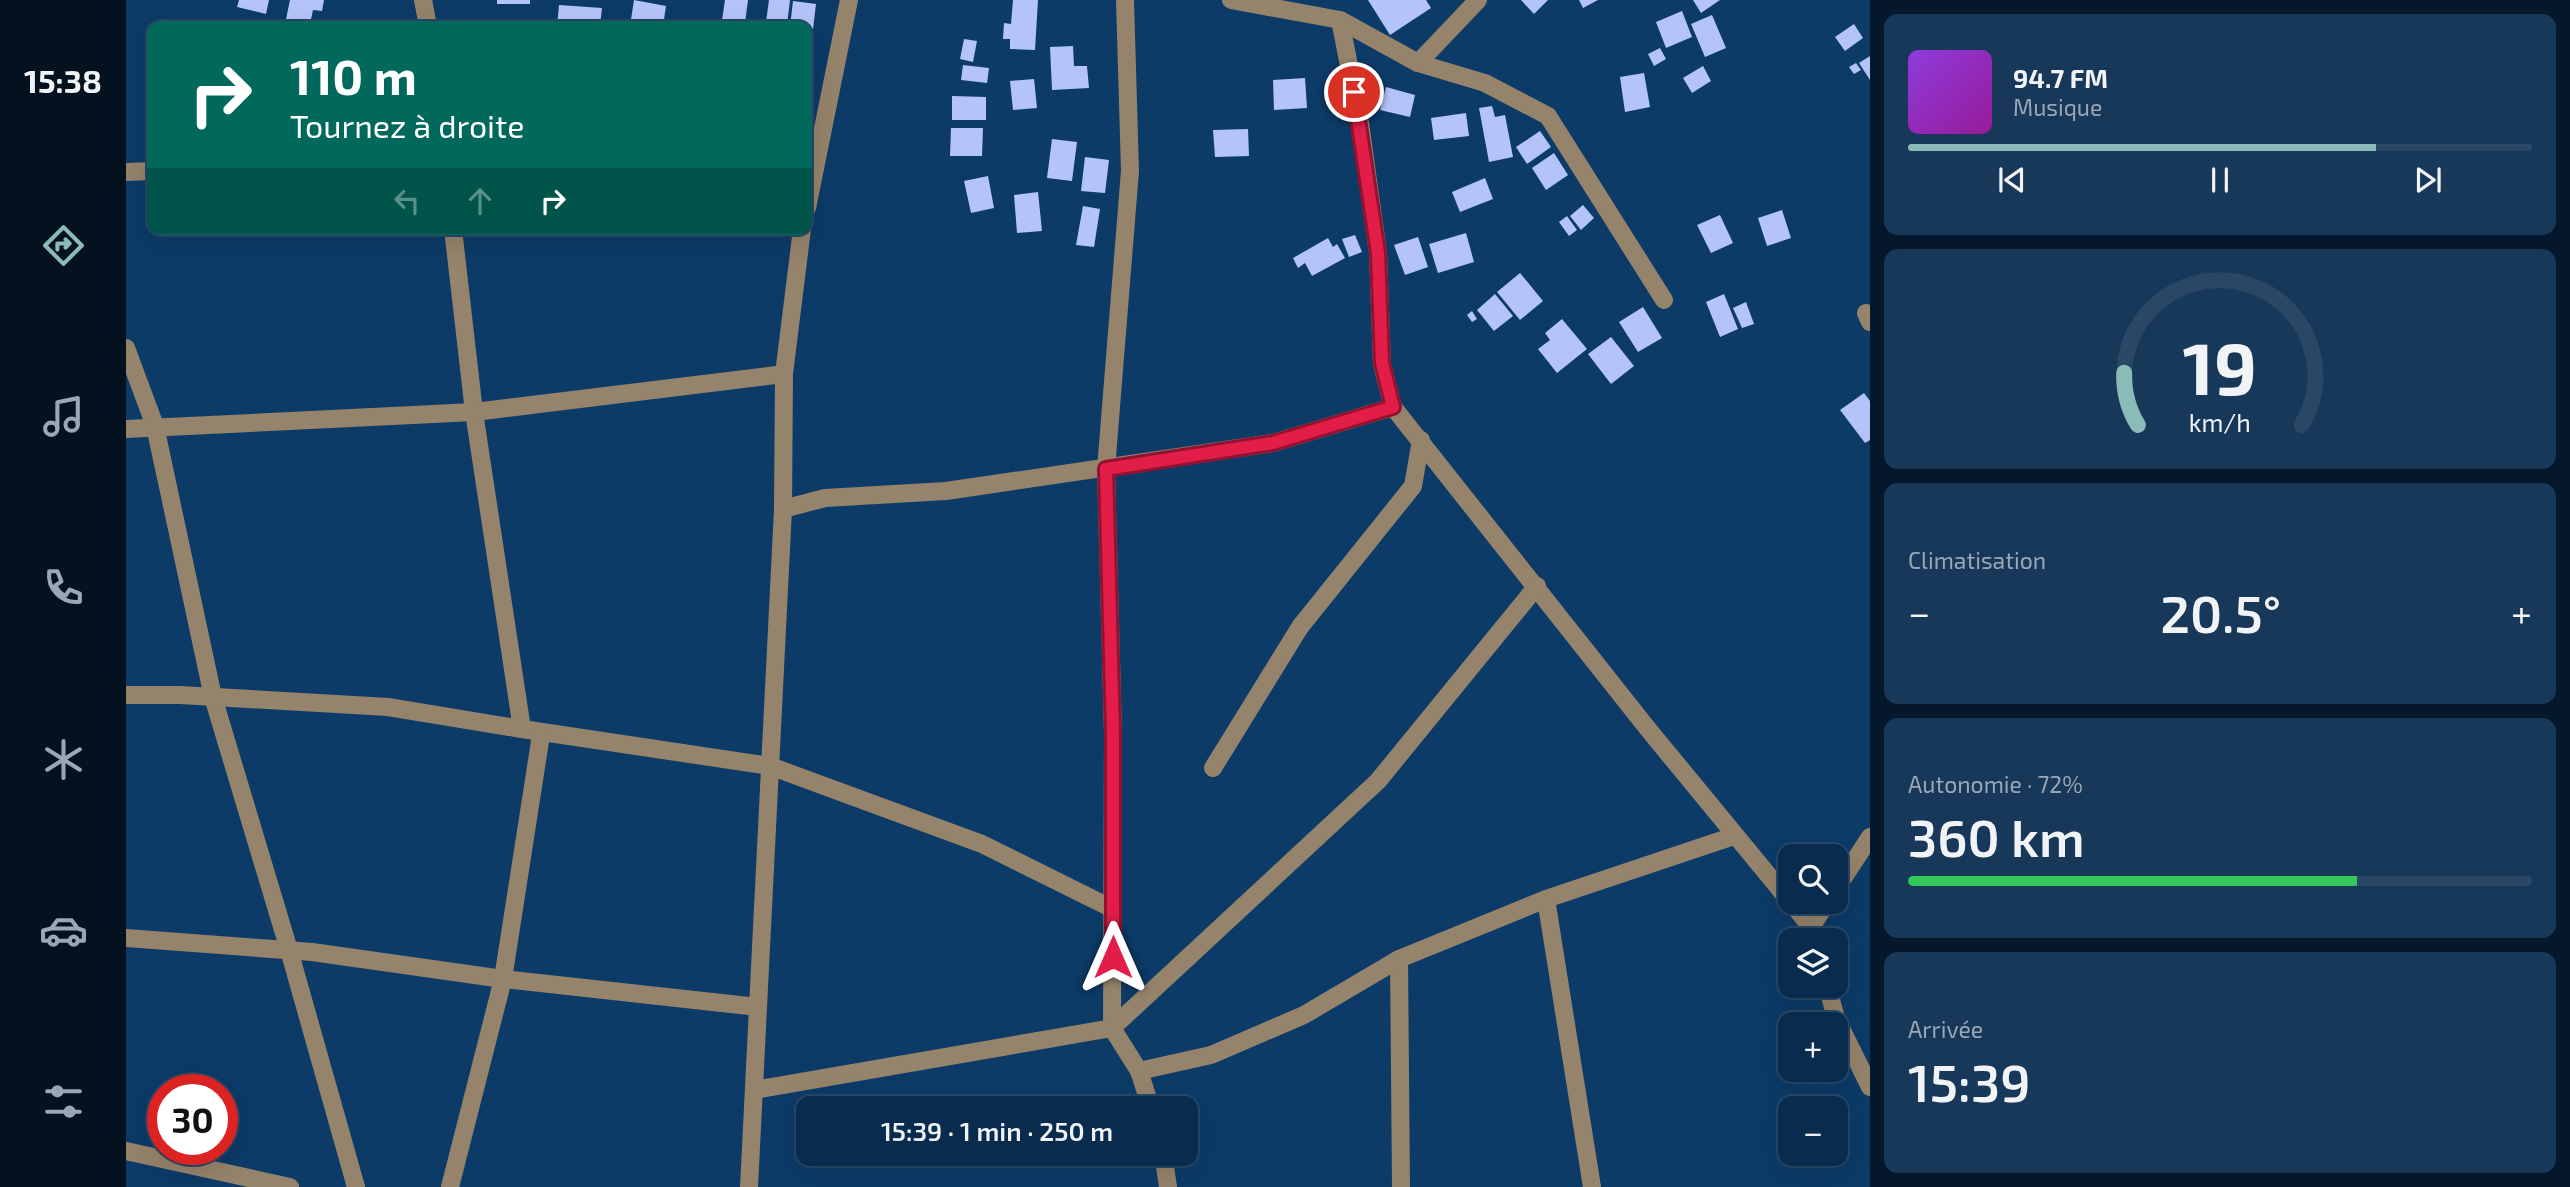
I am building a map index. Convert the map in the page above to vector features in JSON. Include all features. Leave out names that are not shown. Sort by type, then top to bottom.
[{"type":"street","points":[[423,0],[427,21]]},
{"type":"street","points":[[812,171],[849,0]]},
{"type":"street","points":[[1125,0],[1130,171],[1106,469],[1113,733],[1112,1028],[1139,1071],[1147,1096]]},
{"type":"street","points":[[1231,0],[1340,20],[1418,63],[1485,83],[1548,116],[1664,300]]},
{"type":"street","points":[[1418,63],[1478,0]]},
{"type":"street","points":[[1340,20],[1359,116],[1378,253],[1382,363],[1393,407],[1809,928]]},
{"type":"street","points":[[126,172],[147,172]]},
{"type":"street","points":[[454,235],[474,412],[522,729]]},
{"type":"street","points":[[750,1187],[783,509],[784,374],[801,235]]},
{"type":"street","points":[[126,348],[155,426],[212,697],[289,950],[356,1187]]},
{"type":"street","points":[[126,429],[474,412],[784,374]]},
{"type":"street","points":[[783,509],[825,498],[946,491],[1273,443],[1393,407]]},
{"type":"street","points":[[1213,768],[1300,627],[1413,486],[1421,440]]},
{"type":"street","points":[[754,1090],[1112,1028],[1378,781],[1537,586]]},
{"type":"street","points":[[126,695],[388,707],[522,729],[541,735],[770,766],[982,844],[1113,909]]},
{"type":"street","points":[[450,1187],[503,979],[541,735]]},
{"type":"street","points":[[1139,1071],[1223,1050],[1304,1015],[1399,959],[1546,899],[1734,835]]},
{"type":"street","points":[[1848,871],[1870,837]]},
{"type":"street","points":[[1546,899],[1592,1187]]},
{"type":"street","points":[[126,939],[289,950],[503,979],[758,1007]]},
{"type":"street","points":[[1399,959],[1401,1187]]},
{"type":"street","points":[[1831,998],[1836,1018],[1870,1087]]},
{"type":"street","points":[[126,1151],[290,1187]]},
{"type":"street","points":[[1165,1166],[1168,1187]]},
{"type":"building","points":[[239,0],[269,0],[266,14],[237,7]]},
{"type":"building","points":[[290,0],[324,0],[322,11],[313,10],[311,21],[286,19]]},
{"type":"building","points":[[497,0],[530,0],[530,4],[497,4]]},
{"type":"building","points":[[634,0],[666,6],[664,21],[631,21]]},
{"type":"building","points":[[725,0],[748,0],[745,21],[722,20]]},
{"type":"building","points":[[769,0],[790,0],[787,21],[766,21]]},
{"type":"building","points":[[1013,0],[1038,0],[1035,50],[1010,49],[1010,39],[1003,39],[1004,23],[1011,24]]},
{"type":"building","points":[[1368,0],[1426,0],[1431,8],[1390,35]]},
{"type":"building","points":[[1521,0],[1548,0],[1534,14]]},
{"type":"building","points":[[1579,0],[1598,0],[1583,8]]},
{"type":"building","points":[[1693,0],[1720,0],[1701,13]]},
{"type":"building","points":[[793,1],[816,4],[813,29],[812,21],[791,21]]},
{"type":"building","points":[[559,5],[602,8],[601,21],[557,21]]},
{"type":"building","points":[[1682,11],[1692,37],[1666,48],[1656,22]]},
{"type":"building","points":[[1712,15],[1726,48],[1705,57],[1691,24]]},
{"type":"building","points":[[1854,24],[1863,38],[1845,51],[1835,37]]},
{"type":"building","points":[[964,39],[977,41],[973,62],[960,59]]},
{"type":"building","points":[[1073,46],[1074,66],[1087,66],[1089,88],[1052,90],[1050,47]]},
{"type":"building","points":[[1660,48],[1666,59],[1654,66],[1648,54]]},
{"type":"building","points":[[1870,56],[1870,80],[1859,63]]},
{"type":"building","points":[[1856,63],[1861,70],[1854,74],[1849,67]]},
{"type":"building","points":[[963,65],[989,68],[987,83],[961,80]]},
{"type":"building","points":[[1703,66],[1711,81],[1692,93],[1683,78]]},
{"type":"building","points":[[1644,73],[1650,107],[1625,112],[1620,77]]},
{"type":"building","points":[[1305,78],[1307,108],[1274,110],[1273,80]]},
{"type":"building","points":[[1034,79],[1037,108],[1013,110],[1010,81]]},
{"type":"building","points":[[1386,87],[1415,95],[1410,117],[1380,110]]},
{"type":"building","points":[[952,96],[986,97],[986,120],[952,120]]},
{"type":"building","points":[[1492,106],[1495,117],[1505,115],[1513,157],[1489,162],[1479,108]]},
{"type":"building","points":[[1466,113],[1469,136],[1434,140],[1431,118]]},
{"type":"building","points":[[951,128],[983,128],[982,156],[950,156]]},
{"type":"building","points":[[1248,129],[1249,156],[1215,157],[1213,130]]},
{"type":"building","points":[[1540,131],[1551,147],[1527,164],[1516,147]]},
{"type":"building","points":[[1052,139],[1077,142],[1072,181],[1047,178]]},
{"type":"building","points":[[1554,153],[1568,175],[1546,190],[1532,168]]},
{"type":"building","points":[[1085,157],[1109,160],[1105,193],[1081,191]]},
{"type":"building","points":[[988,176],[994,208],[971,213],[964,181]]},
{"type":"building","points":[[1485,178],[1493,199],[1460,212],[1452,192]]},
{"type":"building","points":[[1038,192],[1042,231],[1017,233],[1014,195]]},
{"type":"building","points":[[1583,205],[1594,218],[1581,230],[1570,216]]},
{"type":"building","points":[[1083,206],[1100,209],[1094,247],[1076,245]]},
{"type":"building","points":[[1782,210],[1791,238],[1767,246],[1758,218]]},
{"type":"building","points":[[1720,215],[1733,243],[1711,253],[1697,225]]},
{"type":"building","points":[[1567,216],[1577,230],[1569,236],[1559,222]]},
{"type":"building","points":[[1466,233],[1474,262],[1438,273],[1429,244]]},
{"type":"building","points":[[1355,235],[1362,252],[1349,257],[1342,239]]},
{"type":"building","points":[[1418,237],[1428,267],[1405,275],[1394,245]]},
{"type":"building","points":[[1328,238],[1333,247],[1337,244],[1345,258],[1312,276],[1305,263],[1298,268],[1293,258]]},
{"type":"building","points":[[1520,273],[1543,301],[1520,320],[1497,292]]},
{"type":"building","points":[[1495,294],[1513,316],[1494,331],[1477,310]]},
{"type":"building","points":[[1724,294],[1738,329],[1720,337],[1706,302]]},
{"type":"building","points":[[1746,302],[1754,324],[1742,328],[1733,308]]},
{"type":"building","points":[[1643,307],[1662,338],[1638,352],[1619,322]]},
{"type":"building","points":[[1472,311],[1477,319],[1472,322],[1467,315]]},
{"type":"building","points":[[1562,319],[1587,349],[1557,373],[1538,349],[1550,340],[1545,333]]},
{"type":"building","points":[[1611,337],[1634,366],[1611,384],[1588,354]]},
{"type":"building","points":[[1864,393],[1870,401],[1870,440],[1865,443],[1840,410]]},
{"type":"route","points":[[1113,957],[1113,733],[1106,469],[1273,443],[1393,407],[1382,363],[1378,253],[1354,92]]}]
